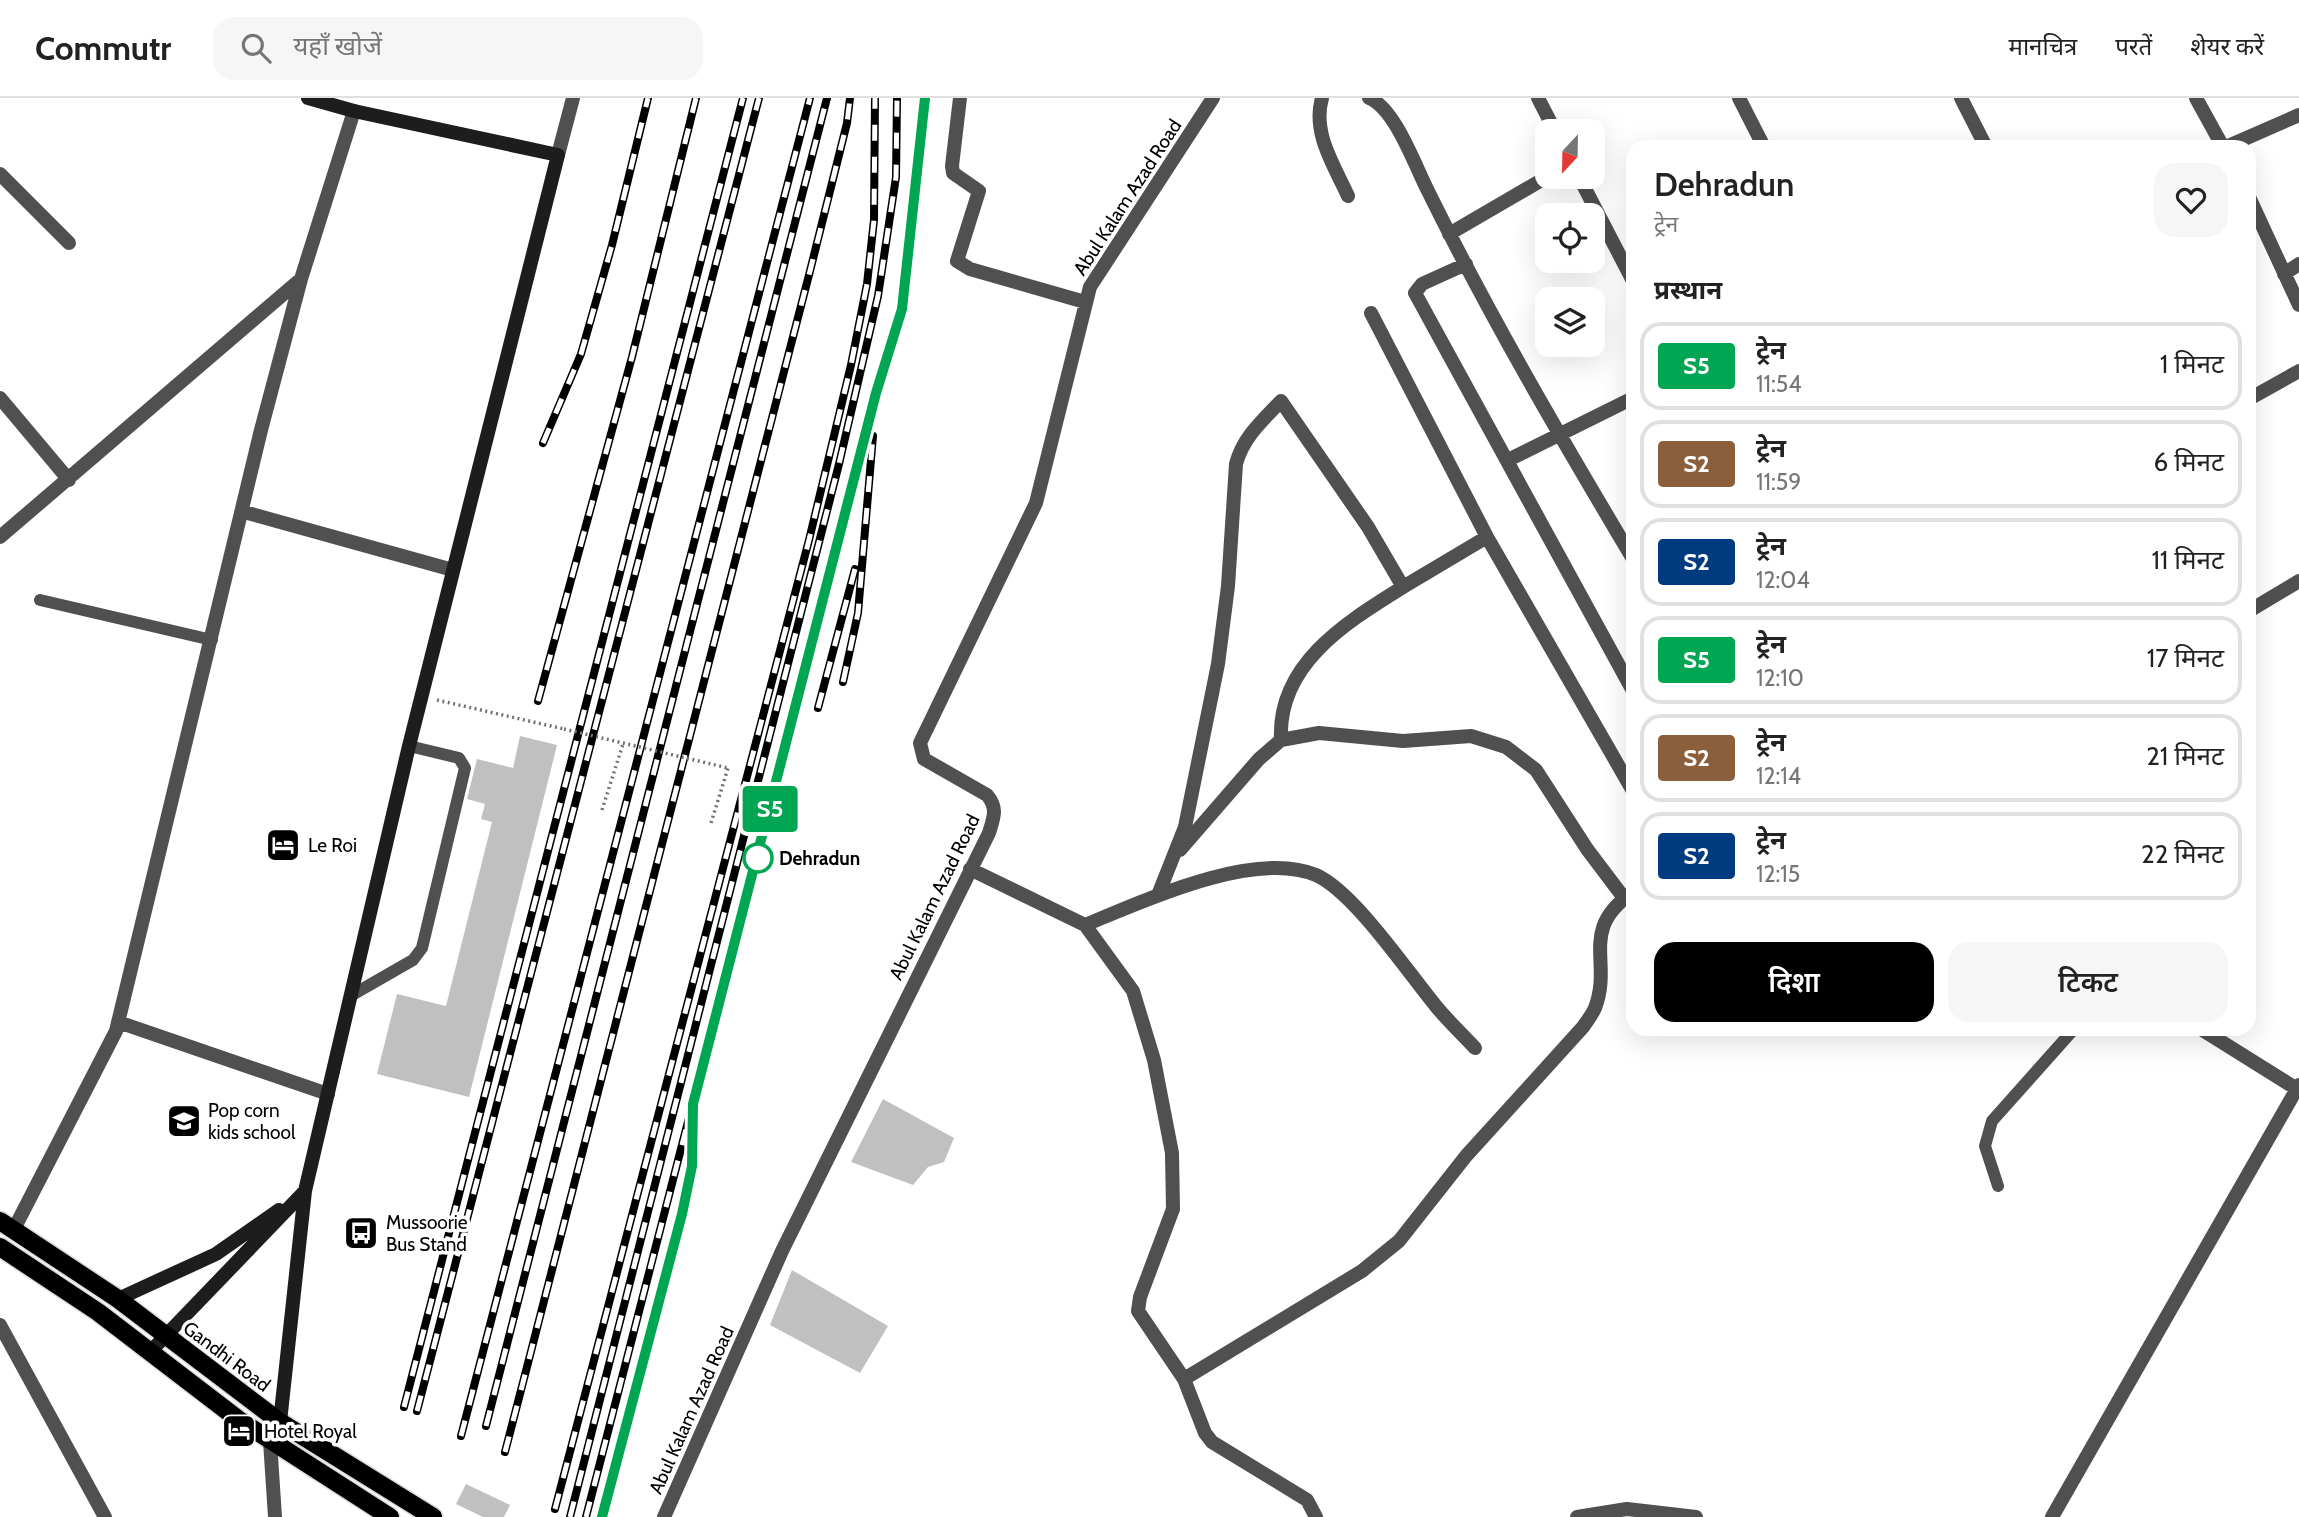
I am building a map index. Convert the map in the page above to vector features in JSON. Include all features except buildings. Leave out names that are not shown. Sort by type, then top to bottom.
[{"type":"main road","name":"Gandhi Road","points":[[7,1225],[118,1299],[280,1422],[433,1517]]},
{"type":"main road","points":[[1,1251],[98,1311],[270,1441],[390,1517]]},
{"type":"street","points":[[309,98],[354,111],[558,155]]},
{"type":"street","points":[[280,1422],[305,1191],[421,697],[573,98]]},
{"type":"street","points":[[960,98],[953,173],[979,191],[957,261],[970,269],[1085,302]]},
{"type":"street","name":"Abul Kalam Azad Road","points":[[664,1517],[782,1251],[989,832],[995,815],[994,803],[987,794],[923,758],[920,743],[1036,503],[1085,302],[1098,273],[1213,98]]},
{"type":"street","points":[[1322,98],[1318,128],[1348,197]]},
{"type":"street","points":[[1369,98],[1378,102],[1393,121],[1449,234],[1560,436],[1626,547]]},
{"type":"street","points":[[1538,98],[1549,119]]},
{"type":"street","points":[[1739,98],[1760,140]]},
{"type":"street","points":[[1961,98],[1982,140]]},
{"type":"street","points":[[2196,98],[2221,140]]},
{"type":"street","points":[[7,1225],[108,1050],[118,1022],[244,512],[261,430],[301,279],[354,111]]},
{"type":"street","points":[[2241,140],[2299,115]]},
{"type":"street","points":[[0,174],[69,243]]},
{"type":"street","points":[[1449,234],[1535,184]]},
{"type":"street","points":[[1585,189],[1626,268]]},
{"type":"street","points":[[2256,226],[2299,305]]},
{"type":"street","points":[[1466,264],[1422,284],[1415,293],[1626,678]]},
{"type":"street","points":[[2284,274],[2299,264]]},
{"type":"street","points":[[0,537],[301,279]]},
{"type":"street","points":[[1371,313],[1487,537],[1626,778]]},
{"type":"street","points":[[2256,395],[2299,371]]},
{"type":"street","points":[[0,398],[69,480]]},
{"type":"street","points":[[1158,895],[1177,853],[1190,804],[1218,664],[1228,586],[1236,464],[1240,449],[1252,431],[1281,401],[1356,508],[1403,587]]},
{"type":"street","points":[[1508,460],[1626,402]]},
{"type":"street","points":[[244,512],[453,570]]},
{"type":"street","points":[[1281,740],[1280,718],[1286,697],[1314,653],[1345,623],[1487,537]]},
{"type":"street","points":[[2256,607],[2299,581]]},
{"type":"street","points":[[1177,853],[1259,759],[1281,740],[1319,733],[1403,741],[1471,736],[1499,743],[1523,757],[1536,770],[1587,849],[1626,892]]},
{"type":"street","points":[[1085,925],[1177,887],[1269,867],[1315,874],[1329,883],[1360,912],[1438,1009],[1475,1048]]},
{"type":"street","points":[[970,869],[1085,925],[1128,981],[1154,1060],[1172,1153],[1173,1209],[1140,1297],[1138,1311],[1184,1379],[1205,1433],[1212,1443],[1307,1500],[1316,1517]]},
{"type":"street","points":[[1184,1379],[1362,1271],[1399,1241],[1466,1156],[1583,1027],[1595,1009],[1602,925],[1608,913],[1626,898]]},
{"type":"street","points":[[118,1022],[328,1094]]},
{"type":"street","points":[[2052,1517],[2298,1087],[2213,1036]]},
{"type":"street","points":[[118,1299],[216,1254],[305,1191]]},
{"type":"street","points":[[150,1352],[305,1191]]},
{"type":"street","points":[[0,1325],[105,1517]]},
{"type":"street","points":[[270,1441],[275,1517]]},
{"type":"street","points":[[1577,1517],[1627,1509],[1696,1517]]},
{"type":"lane","points":[[40,600],[212,640]]},
{"type":"lane","points":[[352,995],[413,960],[422,948],[465,768],[459,758],[409,746]]},
{"type":"lane","points":[[1998,1186],[1985,1146],[1993,1121],[2068,1036]]},
{"type":"path","points":[[421,697],[728,768],[711,823]]},
{"type":"path","points":[[602,810],[623,744]]},
{"type":"railway","points":[[543,443],[581,354],[612,245],[648,98]]},
{"type":"railway","points":[[538,701],[632,357],[696,98]]},
{"type":"railway","points":[[404,1407],[743,98]]},
{"type":"railway","points":[[417,1411],[759,98]]},
{"type":"railway","points":[[461,1436],[810,98]]},
{"type":"railway","points":[[486,1426],[827,98]]},
{"type":"railway","points":[[505,1452],[810,271],[847,123],[850,98]]},
{"type":"railway","points":[[555,1509],[809,540],[851,365],[867,284],[874,220],[875,98]]},
{"type":"railway","points":[[570,1517],[839,464],[878,296],[896,177],[897,98]]},
{"type":"railway","points":[[876,401],[902,309],[925,98]]},
{"type":"railway","points":[[586,1517],[876,393]]},
{"type":"railway","points":[[843,682],[858,613],[873,436]]},
{"type":"railway","points":[[818,708],[855,569]]},
{"type":"railway","points":[[602,1517],[682,1214],[692,1166],[693,1129]]},
{"type":"train","name":"S5","points":[[602,1517],[682,1214],[692,1166],[693,1104],[847,515],[876,393],[902,309],[925,98]]},
{"type":"place","name":"Le Roi","points":[[283,845]]},
{"type":"place","name":"Dehradun","points":[[758,858]]},
{"type":"place","name":"Pop corn kids school","points":[[184,1121]]},
{"type":"place","name":"Mussoorie Bus Stand","points":[[361,1233]]},
{"type":"place","name":"Hotel Royal","points":[[239,1431]]}]
